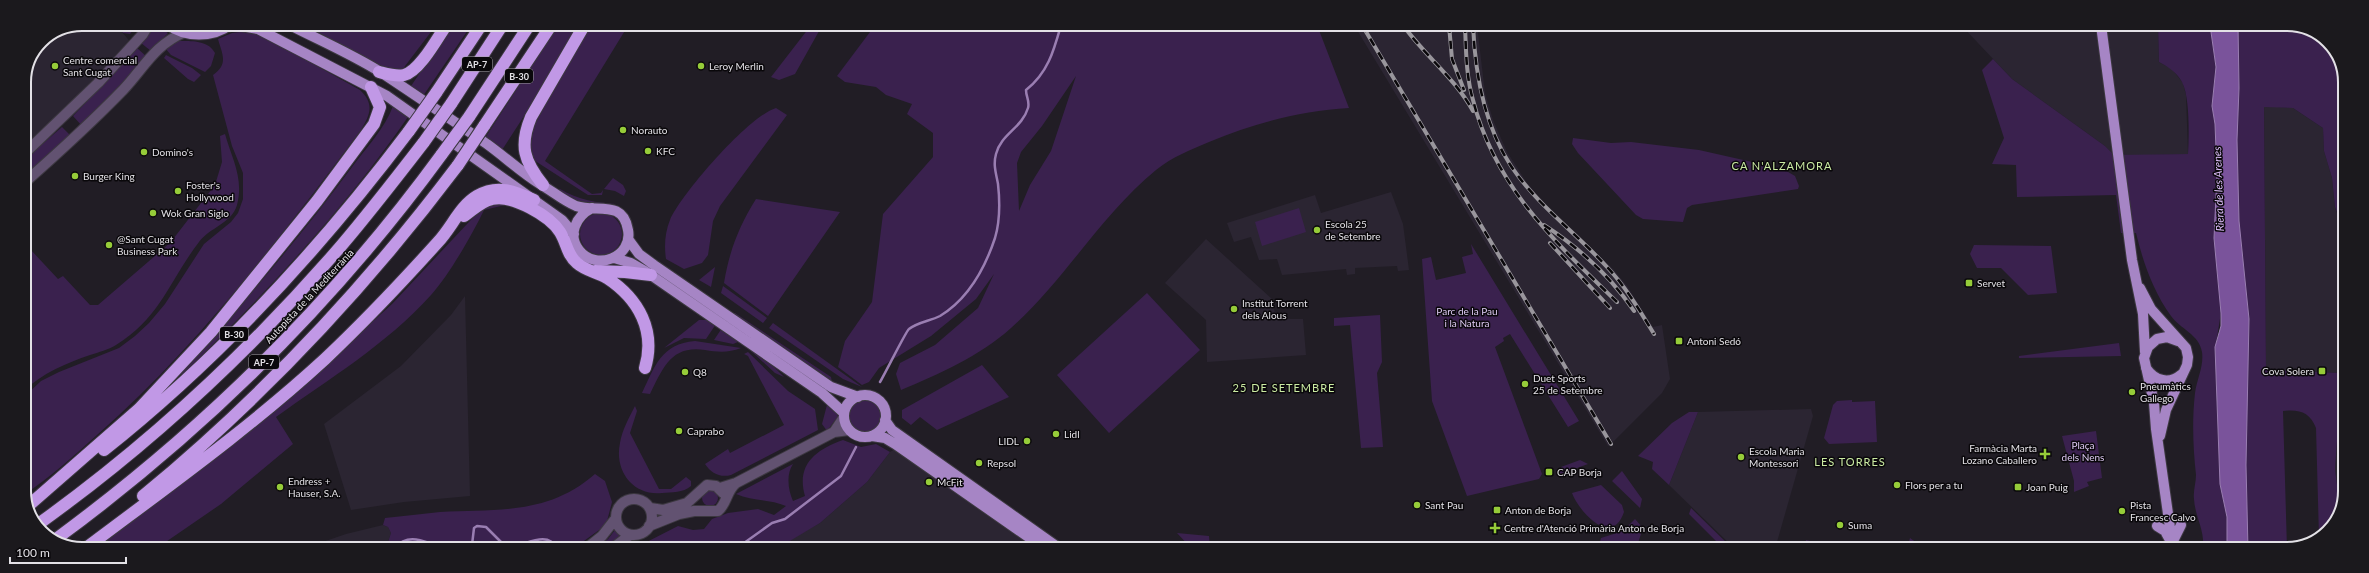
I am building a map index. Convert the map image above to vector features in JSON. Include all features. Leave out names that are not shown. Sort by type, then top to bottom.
[{"type":"highway","points":[[379,72],[393,76],[405,75],[414,69],[442,31]]},
{"type":"highway","name":"B-30","points":[[33,503],[118,439],[199,369],[312,252],[409,131],[477,31]]},
{"type":"highway","name":"Autopista de la Mediterrània","points":[[42,521],[134,450],[222,372],[333,256],[424,142],[451,104],[498,31]]},
{"type":"highway","name":"Autopista de la Mediterrània","points":[[60,536],[162,456],[205,419],[265,362],[362,256],[469,117],[525,31]]},
{"type":"highway","name":"B-30","points":[[84,542],[186,460],[275,377],[381,262],[458,165],[547,31]]},
{"type":"highway","points":[[543,185],[533,173],[526,158],[524,142],[525,133],[531,117],[581,31]]},
{"type":"highway","points":[[33,503],[139,408],[211,332],[317,201],[374,124],[380,107],[371,87]]},
{"type":"highway","points":[[94,542],[192,469],[264,412],[325,358],[394,289],[456,221],[470,202],[490,190],[504,189],[516,192],[534,200]]},
{"type":"highway","points":[[456,221],[491,199],[511,199],[529,208],[555,226],[562,235],[571,258],[583,268],[593,271],[625,272],[651,275]]},
{"type":"highway","points":[[593,271],[624,291],[644,318],[650,340],[645,368]]},
{"type":"main road","points":[[185,32],[205,34],[214,31]]},
{"type":"main road","points":[[262,31],[371,87],[411,112],[562,220],[574,234],[577,247],[589,259],[597,261],[614,258],[621,253],[628,239]]},
{"type":"main road","points":[[301,31],[379,72],[486,143],[520,171],[577,206],[609,208],[617,212],[626,224],[628,239],[639,254],[831,387],[858,397]]},
{"type":"main road","points":[[2102,31],[2117,153],[2135,276],[2143,314],[2146,368],[2154,403],[2171,542]]},
{"type":"main road","points":[[574,234],[580,217],[592,208]]},
{"type":"main road","points":[[614,258],[631,263],[651,275],[822,393],[844,415],[849,430],[861,437],[872,436],[885,438],[895,444],[1035,542]]},
{"type":"main road","points":[[2135,276],[2151,309],[2178,341],[2186,348],[2188,357],[2187,365],[2166,410],[2158,442]]},
{"type":"main road","points":[[2145,352],[2151,344],[2161,338],[2172,338],[2178,341]]},
{"type":"main road","points":[[2146,368],[2152,376],[2163,381],[2174,380],[2182,374]]},
{"type":"main road","points":[[844,415],[850,401],[858,397],[868,396],[878,400],[885,411],[885,420],[881,429],[872,436]]},
{"type":"main road","points":[[885,420],[892,430],[1051,542]]},
{"type":"main road","points":[[2174,542],[2181,525]]},
{"type":"main road","points":[[2157,526],[2165,531],[2170,542]]},
{"type":"street","points":[[31,147],[98,83],[145,31]]},
{"type":"street","points":[[31,177],[113,100],[165,42],[185,32]]},
{"type":"street","points":[[834,432],[844,415]]},
{"type":"street","points":[[594,542],[602,536],[616,518],[621,504],[630,499],[640,500],[650,508],[672,509],[687,503],[703,487],[712,485],[720,488],[736,483],[834,432],[849,430]]},
{"type":"street","points":[[621,542],[630,535],[641,533],[649,526],[679,514],[694,511],[718,511],[724,504],[729,490],[736,483]]},
{"type":"street","points":[[720,488],[725,498]]},
{"type":"street","points":[[649,526],[652,517],[650,508]]},
{"type":"street","points":[[616,518],[622,530],[630,535]]},
{"type":"shaded area","points":[[82,31],[121,31],[133,45],[31,147],[32,72],[35,63],[46,46],[63,35]]},
{"type":"shaded area","points":[[1358,31],[1478,31],[1485,93],[1493,120],[1507,152],[1527,183],[1547,206],[1614,270],[1627,286],[1653,327],[1662,325],[1670,379],[1662,393],[1608,446]]},
{"type":"shaded area","points":[[1967,31],[2158,31],[2159,62],[2172,69],[2183,83],[2186,95],[2188,154],[2114,156],[2105,146],[2012,79]]},
{"type":"shaded area","points":[[2264,106],[2293,108],[2323,128],[2324,151],[2332,178],[2335,207],[2338,216],[2338,373],[2266,370]]},
{"type":"shaded area","name":"Escola 25 de Setembre","points":[[1391,192],[1403,224],[1409,270],[1398,271],[1397,266],[1355,268],[1355,274],[1347,275],[1346,269],[1282,275],[1277,259],[1259,260],[1251,237],[1234,242],[1227,223],[1315,195],[1321,213]]},
{"type":"shaded area","name":"Institut Torrent dels Alous","points":[[1206,239],[1272,299],[1276,319],[1303,319],[1306,355],[1207,362],[1206,320],[1165,283]]},
{"type":"shaded area","points":[[465,296],[470,496],[404,502],[351,510],[324,424],[401,366],[451,315]]},
{"type":"shaded area","name":"Escola Maria Montessori","points":[[1811,409],[1813,416],[1777,542],[1728,542],[1669,485],[1698,412]]},
{"type":"shaded area","points":[[2338,428],[2338,492],[2335,469]]},
{"type":"shaded area","points":[[897,448],[1029,542],[786,542],[820,523],[867,482],[890,452]]},
{"type":"shaded area","points":[[383,525],[388,527],[391,533],[388,542],[323,542],[346,534]]},
{"type":"green space","points":[[121,31],[132,31],[130,34],[123,33]]},
{"type":"green space","points":[[150,31],[165,31],[168,33],[151,51],[141,43]]},
{"type":"green space","points":[[247,31],[260,34],[360,90],[368,100],[370,110],[367,119],[361,130],[300,211],[204,328],[134,401],[71,458],[31,490],[31,390],[41,381],[59,372],[119,348],[135,336],[149,323],[165,304],[204,244],[231,222],[238,213],[243,199],[243,173],[232,146],[213,75],[218,71],[223,63],[218,39],[232,33]]},
{"type":"green space","points":[[316,31],[432,31],[402,70],[388,70]]},
{"type":"green space","points":[[448,31],[467,31],[423,96],[411,86]]},
{"type":"green space","points":[[554,31],[574,31],[548,79],[502,150],[485,138]]},
{"type":"green space","points":[[585,31],[625,31],[545,161],[592,194],[601,193],[603,190],[602,195],[588,195],[529,157],[528,137]]},
{"type":"green space","points":[[807,31],[819,31],[795,74],[779,80],[771,77]]},
{"type":"green space","points":[[871,31],[1319,31],[1349,108],[1295,115],[1243,129],[1209,142],[1168,161],[1136,188],[1118,207],[1048,290],[1011,328],[973,356],[959,364],[901,390],[896,374],[900,363],[935,345],[978,308],[994,274],[976,299],[931,336],[879,368],[869,382],[862,385],[838,367],[845,341],[872,302],[883,214],[933,157],[933,133],[907,114],[912,104],[886,95],[876,87],[845,82],[837,76]],"holes":[[[1076,76],[1051,151],[1030,185],[1019,211],[1017,163],[1021,152],[1042,126]]]},
{"type":"green space","points":[[2158,31],[2211,31],[2216,67],[2212,106],[2215,124],[2217,175],[2214,238],[2221,312],[2215,351],[2220,484],[2227,517],[2227,542],[2203,542],[2203,536],[2194,499],[2196,475],[2193,413],[2195,393],[2202,362],[2202,352],[2197,341],[2175,321],[2159,297],[2145,265],[2136,233],[2121,233],[2116,195],[2017,197],[2016,165],[1992,164],[2004,138],[1982,70],[1993,59],[2012,79],[2105,146],[2114,155],[2188,154],[2189,138],[2185,89],[2175,73],[2159,62]]},
{"type":"green space","points":[[2238,31],[2287,31],[2306,35],[2325,48],[2334,63],[2338,79],[2338,214],[2335,207],[2332,178],[2324,151],[2323,128],[2293,108],[2264,107],[2266,370],[2338,373],[2338,428],[2335,469],[2338,492],[2337,501],[2331,516],[2319,530],[2316,428],[2311,418],[2307,415],[2299,411],[2283,411],[2287,542],[2248,542],[2246,465],[2249,319],[2239,221],[2237,140],[2239,88]]},
{"type":"green space","points":[[174,41],[197,42],[208,45],[215,53],[211,66],[205,72],[171,55],[165,48]]},
{"type":"green space","points":[[137,48],[147,57],[82,126],[73,116]]},
{"type":"green space","points":[[166,55],[192,68],[201,75],[194,82],[188,79],[164,58]]},
{"type":"green space","points":[[393,106],[410,114],[358,184],[331,217],[273,282],[182,375],[180,373],[247,298],[311,220],[375,138],[390,114]]},
{"type":"green space","points":[[776,108],[787,115],[720,206],[713,221],[708,255],[702,263],[684,269],[666,259],[665,239],[668,225],[688,192],[717,157],[734,140],[764,114]]},
{"type":"green space","points":[[62,127],[71,136],[31,171],[31,154]]},
{"type":"green space","points":[[225,134],[238,177],[239,195],[234,211],[225,221],[203,237],[189,256],[163,298],[144,323],[116,345],[55,369],[31,385],[31,250],[58,279],[63,276],[90,305],[98,305],[170,243],[215,185],[222,162],[220,136]]},
{"type":"green space","points":[[1573,138],[1611,143],[1631,142],[1699,150],[1783,169],[1795,176],[1799,186],[1798,189],[1692,205],[1687,208],[1683,222],[1643,219],[1636,215],[1578,153],[1572,144]]},
{"type":"green space","points":[[613,178],[623,185],[626,191],[624,196],[615,191],[604,189]]},
{"type":"green space","points":[[560,189],[574,196],[588,200],[618,204],[580,202],[558,190]]},
{"type":"green space","points":[[756,199],[840,212],[768,316],[724,283],[736,240]]},
{"type":"green space","points":[[499,200],[505,205],[484,210],[453,266],[438,287],[414,313],[377,345],[276,417],[293,444],[221,504],[166,542],[102,542],[273,412],[392,304],[483,207]]},
{"type":"green space","points":[[1299,208],[1306,232],[1262,246],[1255,222]]},
{"type":"green space","points":[[597,213],[605,213],[613,216],[619,222],[622,234],[619,246],[613,252],[605,255],[597,255],[589,252],[583,246],[580,238],[580,230],[583,222],[589,216]]},
{"type":"green space","name":"Parc de la Pau i la Natura","points":[[1471,244],[1579,421],[1568,427],[1510,334],[1503,338],[1504,341],[1495,347],[1542,474],[1539,479],[1467,496],[1432,401],[1422,259],[1431,257],[1436,280],[1466,273],[1462,257],[1473,254]]},
{"type":"green space","points":[[1974,245],[2051,246],[2057,293],[2028,295],[2001,268],[1977,268],[1970,254]]},
{"type":"green space","points":[[715,267],[711,287],[699,280]]},
{"type":"green space","points":[[723,286],[767,318],[763,323],[721,293]]},
{"type":"green space","points":[[1147,293],[1200,350],[1109,433],[1057,375]]},
{"type":"green space","points":[[735,313],[831,377],[832,382],[732,314]]},
{"type":"green space","points":[[1380,315],[1382,362],[1377,373],[1383,447],[1361,448],[1350,325],[1334,326],[1334,318]]},
{"type":"green space","points":[[699,320],[708,320],[716,324],[706,339],[684,338],[664,348]]},
{"type":"green space","points":[[773,323],[862,387],[843,379],[769,328]]},
{"type":"green space","points":[[722,328],[745,346],[738,342],[733,344],[714,340]]},
{"type":"green space","points":[[695,341],[741,348],[723,352],[693,349],[684,351],[676,355],[664,367],[650,394],[642,393],[656,365],[667,352],[683,343]]},
{"type":"green space","points":[[2119,343],[2121,356],[2019,358],[2019,356]]},
{"type":"green space","points":[[751,351],[761,354],[784,377],[775,373]]},
{"type":"green space","points":[[748,352],[788,391],[815,409],[818,430],[731,475],[723,476],[710,470],[705,464],[728,449],[730,453],[784,425],[748,356],[744,354]]},
{"type":"green space","points":[[982,365],[1009,397],[937,430],[920,417],[911,425],[902,418],[902,410]]},
{"type":"green space","points":[[862,400],[868,400],[878,407],[881,416],[880,422],[874,429],[868,432],[862,432],[852,425],[849,419],[849,413],[856,403]]},
{"type":"green space","points":[[1852,400],[1852,402],[1875,401],[1877,442],[1829,444],[1824,438],[1833,405],[1837,401]]},
{"type":"green space","points":[[828,401],[838,416],[827,431],[822,424]]},
{"type":"green space","points":[[635,406],[637,411],[630,433],[659,489],[671,489],[686,477],[691,481],[691,486],[677,492],[652,493],[634,486],[628,480],[620,463],[619,453],[622,433]]},
{"type":"green space","points":[[1689,412],[1698,412],[1669,485],[1652,469],[1653,462],[1638,456],[1672,423]]},
{"type":"green space","name":"Plaça dels Nens","points":[[2096,431],[2102,478],[2087,482],[2089,486],[2074,492],[2074,481],[2062,436]]},
{"type":"green space","points":[[843,440],[861,447],[876,444],[890,452],[867,482],[820,523],[788,542],[647,542],[678,526],[693,530],[704,529],[712,519],[728,513],[758,509],[774,515],[786,506],[736,494],[793,464],[789,472],[791,497],[793,501],[805,496],[803,476],[806,467],[816,454]]},
{"type":"green space","points":[[1580,460],[1588,464],[1558,475],[1561,467]]},
{"type":"green space","points":[[1622,471],[1642,499],[1640,508],[1612,481]]},
{"type":"green space","points":[[595,474],[605,481],[612,502],[606,525],[583,542],[388,542],[391,533],[388,527],[383,525],[385,518],[440,512],[522,507],[559,497],[577,487]]},
{"type":"green space","points":[[1601,485],[1622,505],[1624,512],[1619,522],[1612,527],[1604,527],[1588,517],[1581,509],[1572,493]]},
{"type":"green space","points":[[710,490],[716,492],[718,498],[716,504],[710,506],[704,504],[702,498],[704,492]]},
{"type":"green space","points":[[1691,508],[1726,542],[1717,542],[1689,514]]},
{"type":"green space","points":[[1635,519],[1643,528],[1638,542],[1600,542],[1601,538],[1623,531]]},
{"type":"green space","points":[[615,530],[621,535],[612,542],[604,542]]},
{"type":"green space","points":[[1177,533],[1209,536],[1210,542],[1185,542]]},
{"type":"green space","points":[[1910,538],[1916,542],[1909,542]]},
{"type":"water","name":"Riera de les Arenes","points":[[2211,31],[2238,31],[2239,88],[2237,140],[2239,221],[2249,319],[2246,465],[2248,542],[2227,542],[2227,517],[2220,484],[2215,347],[2221,326],[2221,313],[2214,238],[2217,175],[2215,124],[2212,106],[2216,67]]},
{"type":"waterway","points":[[880,382],[909,329],[940,316],[950,309],[967,292],[981,271],[991,249],[998,225],[999,198],[995,165],[996,154],[1002,141],[1025,115],[1028,108],[1026,90],[1034,83],[1045,69],[1053,52],[1059,31]]},
{"type":"waterway","points":[[745,542],[772,523],[785,519],[841,476],[856,447]]},
{"type":"waterway","points":[[472,542],[474,528],[477,526],[486,527],[501,542]]},
{"type":"waterway","points":[[403,542],[413,539],[427,542]]},
{"type":"waterway","points":[[530,542],[540,539],[552,542]]},
{"type":"railway","points":[[1366,31],[1611,444]]},
{"type":"railway","points":[[1407,31],[1448,77],[1466,99],[1473,111]]},
{"type":"railway","points":[[1450,31],[1452,59],[1464,90]]},
{"type":"railway","points":[[1465,31],[1469,82],[1473,100],[1483,131],[1496,160],[1512,186],[1550,235],[1617,302]]},
{"type":"railway","points":[[1473,31],[1479,80],[1488,116],[1494,133],[1511,166],[1521,180],[1545,206],[1595,254],[1614,275],[1632,299],[1654,334]]},
{"type":"railway","points":[[1544,225],[1569,243],[1593,264],[1615,286],[1634,311]]},
{"type":"railway","points":[[1550,243],[1610,308]]},
{"type":"place","name":"Centre comercial Sant Cugat","points":[[55,66]]},
{"type":"place","name":"Leroy Merlin","points":[[701,66]]},
{"type":"place","name":"Norauto","points":[[623,130]]},
{"type":"place","name":"KFC","points":[[648,151]]},
{"type":"place","name":"Domino's","points":[[144,152]]},
{"type":"place","name":"Burger King","points":[[75,176]]},
{"type":"place","name":"Foster's Hollywood","points":[[178,191]]},
{"type":"place","name":"Wok Gran Siglo","points":[[153,213]]},
{"type":"place","name":"Escola 25 de Setembre","points":[[1317,230]]},
{"type":"place","name":"@Sant Cugat Business Park","points":[[109,245]]},
{"type":"place","name":"Servet","points":[[1969,283]]},
{"type":"place","name":"Institut Torrent dels Alous","points":[[1234,309]]},
{"type":"place","name":"Antoni Sedó","points":[[1679,341]]},
{"type":"place","name":"Cova Solera","points":[[2322,371]]},
{"type":"place","name":"Q8","points":[[685,372]]},
{"type":"place","name":"Duet Sports 25 de Setembre","points":[[1525,384]]},
{"type":"place","name":"Pneumàtics Gallego","points":[[2132,392]]},
{"type":"place","name":"Caprabo","points":[[679,431]]},
{"type":"place","name":"Lidl","points":[[1056,434]]},
{"type":"place","name":"LIDL","points":[[1027,441]]},
{"type":"place","name":"Farmàcia Marta Lozano Caballero","points":[[2045,454]]},
{"type":"place","name":"Escola Maria Montessori","points":[[1741,457]]},
{"type":"place","name":"Repsol","points":[[979,463]]},
{"type":"place","name":"CAP Borja","points":[[1549,472]]},
{"type":"place","name":"McFit","points":[[929,482]]},
{"type":"place","name":"Flors per a tu","points":[[1897,485]]},
{"type":"place","name":"Endress + Hauser, S.A.","points":[[280,487]]},
{"type":"place","name":"Joan Puig","points":[[2018,487]]},
{"type":"place","name":"Sant Pau","points":[[1417,505]]},
{"type":"place","name":"Anton de Borja","points":[[1497,510]]},
{"type":"place","name":"Pista Francesc Calvo","points":[[2122,511]]},
{"type":"place","name":"Suma","points":[[1840,525]]},
{"type":"place","name":"Centre d'Atenció Primària Anton de Borja","points":[[1495,528]]},
{"type":"district","name":"CA N'ALZAMORA","points":[[1782,165]]},
{"type":"district","name":"25 DE SETEMBRE","points":[[1284,387]]},
{"type":"district","name":"LES TORRES","points":[[1850,461]]}]
